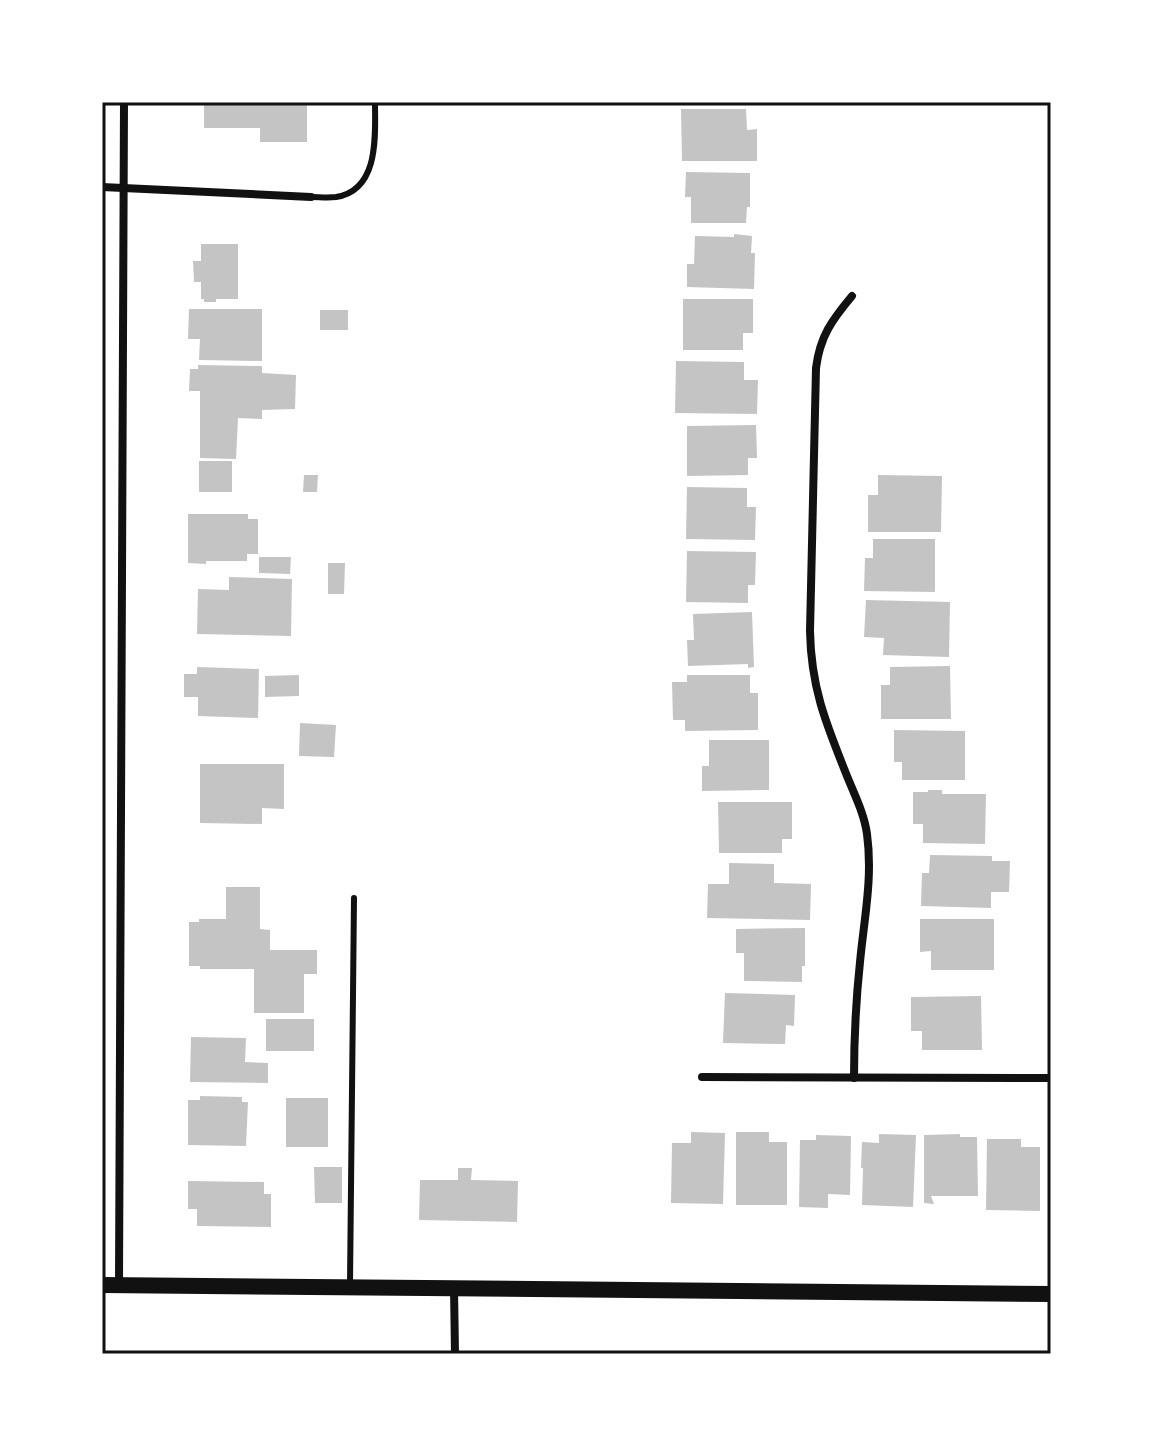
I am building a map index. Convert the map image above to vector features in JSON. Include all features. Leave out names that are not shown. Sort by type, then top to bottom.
[{"type":"main road","points":[[110,1285],[1051,1294]]},
{"type":"street","points":[[110,1285],[124,102]]},
{"type":"street","points":[[102,187],[311,197]]},
{"type":"street","points":[[852,296],[831,321],[818,356],[814,388],[810,631],[811,663],[818,701],[867,831],[868,903],[856,1011],[854,1078]]},
{"type":"street","points":[[702,1077],[1051,1078]]},
{"type":"street","points":[[454,1288],[455,1354]]},
{"type":"lane","points":[[311,197],[344,195],[362,182],[370,169],[374,152],[375,102]]},
{"type":"lane","points":[[350,1287],[354,898]]},
{"type":"building","points":[[204,102],[307,102],[307,142],[260,142],[260,128],[204,128]]},
{"type":"building","points":[[681,109],[746,109],[747,130],[757,129],[757,161],[682,161]]},
{"type":"building","points":[[686,172],[750,173],[750,207],[747,207],[746,223],[691,223],[691,197],[685,197]]},
{"type":"building","points":[[734,234],[752,236],[754,289],[687,287],[687,264],[694,264],[695,236],[734,237]]},
{"type":"building","points":[[201,244],[238,244],[238,299],[204,302],[201,299],[201,282],[194,282],[193,261],[201,261]]},
{"type":"building","points":[[683,299],[753,299],[753,333],[743,333],[743,350],[683,350]]},
{"type":"building","points":[[189,309],[262,309],[262,361],[199,360],[200,339],[188,339]]},
{"type":"building","points":[[320,310],[348,310],[348,330],[320,330]]},
{"type":"building","points":[[676,361],[744,362],[744,380],[758,380],[757,414],[675,413]]},
{"type":"building","points":[[198,365],[262,366],[262,373],[296,375],[295,409],[262,410],[262,419],[238,418],[236,459],[200,458],[200,391],[189,391],[190,369],[198,369]]},
{"type":"building","points":[[756,425],[757,458],[748,458],[748,475],[687,476],[687,426]]},
{"type":"building","points":[[199,461],[232,461],[232,492],[199,492]]},
{"type":"building","points":[[304,475],[318,475],[317,492],[303,492]]},
{"type":"building","points":[[878,475],[942,476],[941,532],[868,532],[868,495],[878,495]]},
{"type":"building","points":[[687,487],[747,488],[747,507],[756,507],[755,540],[686,539]]},
{"type":"building","points":[[188,514],[248,514],[248,519],[258,519],[258,554],[247,554],[247,561],[188,563]]},
{"type":"building","points":[[873,539],[935,539],[935,592],[864,591],[865,558],[873,558]]},
{"type":"building","points":[[687,551],[756,552],[755,585],[748,585],[748,603],[686,602]]},
{"type":"building","points":[[259,557],[291,557],[290,574],[259,573]]},
{"type":"building","points":[[328,563],[345,563],[344,594],[328,594]]},
{"type":"building","points":[[229,577],[292,579],[291,636],[197,634],[198,589],[229,590]]},
{"type":"building","points":[[866,600],[950,602],[949,657],[883,655],[884,638],[864,637]]},
{"type":"building","points":[[752,612],[754,667],[748,668],[748,664],[688,666],[687,640],[694,640],[693,614]]},
{"type":"building","points":[[950,666],[951,719],[881,719],[881,685],[890,685],[890,667]]},
{"type":"building","points":[[197,667],[259,669],[258,718],[198,716],[198,697],[184,697],[184,674],[197,674]]},
{"type":"building","points":[[299,675],[299,696],[265,697],[265,676]]},
{"type":"building","points":[[687,675],[750,675],[750,693],[758,693],[758,730],[685,731],[685,720],[673,720],[672,682],[687,682]]},
{"type":"building","points":[[300,723],[336,725],[334,757],[299,756]]},
{"type":"building","points":[[894,730],[965,731],[965,780],[902,780],[902,762],[894,762]]},
{"type":"building","points":[[709,740],[769,740],[769,790],[702,791],[702,766],[709,766]]},
{"type":"building","points":[[200,764],[284,764],[284,809],[262,808],[262,824],[200,823]]},
{"type":"building","points":[[942,790],[942,794],[986,794],[985,844],[923,843],[923,824],[913,824],[913,792]]},
{"type":"building","points":[[718,802],[792,802],[792,839],[782,839],[782,853],[719,853]]},
{"type":"building","points":[[930,855],[992,856],[992,861],[1010,861],[1009,892],[991,892],[991,908],[921,906],[922,873],[929,873]]},
{"type":"building","points":[[729,863],[774,864],[774,883],[811,884],[810,920],[707,918],[708,884],[729,884]]},
{"type":"building","points":[[226,887],[260,887],[260,929],[270,930],[270,950],[317,950],[317,974],[304,974],[304,1013],[254,1013],[254,969],[200,969],[200,966],[189,966],[189,922],[226,919]]},
{"type":"building","points":[[920,919],[994,919],[994,970],[931,970],[931,951],[920,952]]},
{"type":"building","points":[[805,928],[802,982],[744,981],[744,953],[736,953],[736,929]]},
{"type":"building","points":[[725,993],[795,995],[794,1026],[786,1025],[785,1044],[723,1043]]},
{"type":"building","points":[[981,996],[982,1050],[922,1050],[922,1031],[911,1031],[911,997]]},
{"type":"building","points":[[266,1019],[314,1019],[314,1051],[266,1051]]},
{"type":"building","points":[[191,1037],[246,1038],[245,1062],[268,1063],[268,1083],[190,1082]]},
{"type":"building","points":[[200,1096],[242,1097],[242,1102],[248,1102],[246,1146],[188,1145],[188,1100],[200,1100]]},
{"type":"building","points":[[286,1098],[328,1098],[328,1147],[286,1147]]},
{"type":"building","points":[[691,1132],[725,1133],[723,1204],[671,1203],[672,1143],[691,1143]]},
{"type":"building","points":[[736,1132],[769,1132],[769,1142],[787,1142],[787,1205],[736,1205]]},
{"type":"building","points":[[879,1134],[916,1135],[913,1207],[862,1205],[862,1142],[879,1143]]},
{"type":"building","points":[[960,1134],[960,1137],[977,1137],[978,1196],[931,1196],[934,1204],[924,1203],[924,1135]]},
{"type":"building","points":[[816,1135],[851,1136],[850,1195],[828,1194],[828,1208],[799,1207],[800,1140],[816,1140]]},
{"type":"building","points":[[987,1139],[1021,1139],[1021,1147],[1040,1147],[1040,1211],[986,1210]]},
{"type":"building","points":[[314,1167],[342,1167],[342,1203],[315,1203]]},
{"type":"building","points":[[458,1168],[472,1168],[471,1180],[518,1181],[517,1222],[419,1220],[420,1180],[458,1180]]},
{"type":"building","points":[[188,1181],[264,1182],[264,1194],[271,1194],[271,1227],[197,1226],[197,1209],[188,1209]]}]
